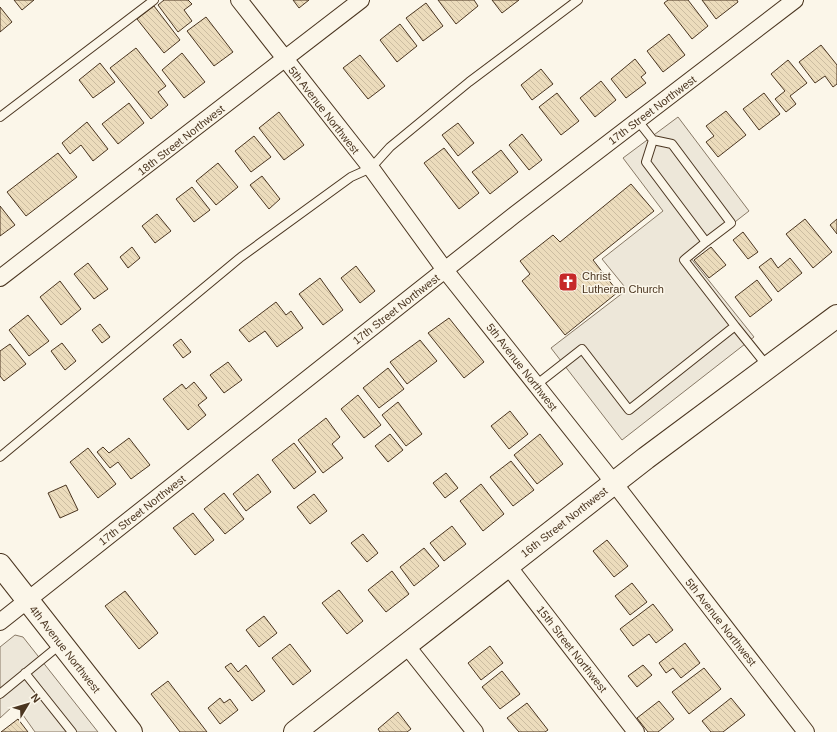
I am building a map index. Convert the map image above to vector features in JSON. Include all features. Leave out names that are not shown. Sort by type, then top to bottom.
[{"type":"street","name":"5th Avenue Northwest","points":[[239,0],[371,168],[445,270],[614,483],[806,732]]},
{"type":"street","name":"18th Street Northwest","points":[[0,278],[361,0]]},
{"type":"street","name":"17th Street Northwest","points":[[0,622],[445,270],[795,0]]},
{"type":"street","name":"16th Street Northwest","points":[[300,730],[614,483],[837,316]]},
{"type":"street","name":"4th Avenue Northwest","points":[[0,565],[131,732]]},
{"type":"street","name":"15th Street Northwest","points":[[508,566],[636,732]]},
{"type":"street","points":[[406,646],[474,732]]},
{"type":"lane","points":[[0,117],[154,0]]},
{"type":"lane","points":[[0,457],[241,257],[351,177],[371,168],[390,147],[469,82],[578,0]]},
{"type":"lane","points":[[638,121],[653,140],[672,144],[731,223],[684,260],[768,367]]},
{"type":"lane","points":[[653,140],[646,162],[706,242]]},
{"type":"lane","points":[[536,385],[582,349],[629,410],[735,326]]},
{"type":"lane","points":[[0,694],[61,644]]},
{"type":"lane","points":[[26,674],[72,732]]},
{"type":"shaded area","points":[[678,117],[749,211],[690,257],[754,337],[622,440],[551,348],[624,292],[624,286],[602,259],[663,211],[623,158]]},
{"type":"shaded area","points":[[15,635],[23,637],[98,732],[35,732],[18,708],[12,707],[0,718],[0,647]]},
{"type":"building","points":[[14,0],[34,0],[22,10]]},
{"type":"building","points":[[164,0],[188,0],[192,4],[184,10],[192,21],[178,32],[158,5]]},
{"type":"building","points":[[293,0],[309,0],[299,8]]},
{"type":"building","points":[[438,0],[474,0],[478,6],[456,24]]},
{"type":"building","points":[[492,0],[519,0],[502,13]]},
{"type":"building","points":[[668,0],[688,0],[708,26],[692,39],[664,3]]},
{"type":"building","points":[[702,0],[737,0],[738,2],[716,19]]},
{"type":"building","points":[[426,3],[443,26],[423,41],[406,18]]},
{"type":"building","points":[[154,6],[180,40],[164,53],[137,19]]},
{"type":"building","points":[[0,7],[12,22],[0,32]]},
{"type":"building","points":[[206,17],[233,52],[214,66],[187,31]]},
{"type":"building","points":[[400,24],[417,46],[397,62],[380,40]]},
{"type":"building","points":[[669,34],[685,55],[663,72],[647,51]]},
{"type":"building","points":[[821,45],[837,65],[837,84],[833,87],[825,76],[815,83],[799,62]]},
{"type":"building","points":[[136,48],[166,86],[158,92],[168,105],[151,119],[110,68]]},
{"type":"building","points":[[182,53],[205,82],[184,98],[162,70]]},
{"type":"building","points":[[360,55],[385,86],[368,99],[343,68]]},
{"type":"building","points":[[635,59],[646,73],[641,77],[646,83],[626,98],[611,79]]},
{"type":"building","points":[[788,60],[807,83],[790,96],[796,104],[786,112],[775,99],[785,91],[771,74]]},
{"type":"building","points":[[100,63],[115,82],[93,98],[79,80]]},
{"type":"building","points":[[541,69],[553,84],[532,100],[521,85]]},
{"type":"building","points":[[601,81],[616,100],[595,117],[580,98]]},
{"type":"building","points":[[557,93],[579,121],[561,135],[539,107]]},
{"type":"building","points":[[764,93],[780,114],[759,130],[743,109]]},
{"type":"building","points":[[129,103],[144,123],[118,144],[102,124]]},
{"type":"building","points":[[726,111],[746,135],[718,157],[706,142],[714,136],[706,126]]},
{"type":"building","points":[[279,112],[304,145],[284,160],[259,128]]},
{"type":"building","points":[[87,122],[108,149],[93,161],[81,145],[70,154],[62,143]]},
{"type":"building","points":[[458,123],[474,143],[458,156],[442,135]]},
{"type":"building","points":[[522,134],[542,160],[529,170],[509,145]]},
{"type":"building","points":[[254,136],[271,157],[251,172],[235,151]]},
{"type":"building","points":[[444,148],[479,193],[459,209],[424,163]]},
{"type":"building","points":[[501,150],[518,172],[490,194],[472,172]]},
{"type":"building","points":[[58,153],[77,177],[26,216],[7,192]]},
{"type":"building","points":[[218,163],[238,187],[216,205],[196,181]]},
{"type":"building","points":[[262,176],[280,199],[269,209],[250,185]]},
{"type":"building","points":[[631,184],[654,211],[593,260],[618,292],[565,335],[522,281],[530,274],[520,261],[553,235],[560,242]]},
{"type":"building","points":[[192,187],[210,210],[194,222],[176,199]]},
{"type":"building","points":[[0,206],[15,225],[0,236]]},
{"type":"building","points":[[157,214],[171,231],[155,243],[142,226]]},
{"type":"building","points":[[805,219],[832,252],[813,268],[786,234]]},
{"type":"building","points":[[837,219],[837,234],[830,225]]},
{"type":"building","points":[[743,232],[758,252],[748,259],[733,240]]},
{"type":"building","points":[[132,247],[140,258],[128,268],[120,257]]},
{"type":"building","points":[[711,247],[726,265],[709,278],[694,260]]},
{"type":"building","points":[[771,258],[778,268],[790,258],[802,273],[778,292],[759,267]]},
{"type":"building","points":[[88,263],[108,289],[94,299],[74,274]]},
{"type":"building","points":[[356,266],[375,291],[360,303],[341,278]]},
{"type":"building","points":[[320,278],[343,310],[323,325],[299,294]]},
{"type":"building","points":[[757,280],[772,300],[750,317],[735,297]]},
{"type":"building","points":[[60,281],[81,309],[61,325],[40,297]]},
{"type":"building","points":[[276,302],[286,315],[291,311],[303,328],[277,347],[265,331],[249,342],[239,330]]},
{"type":"building","points":[[28,315],[49,341],[29,356],[9,330]]},
{"type":"building","points":[[449,318],[484,362],[464,378],[428,333]]},
{"type":"building","points":[[100,324],[110,337],[102,343],[92,330]]},
{"type":"building","points":[[181,339],[191,352],[183,358],[173,345]]},
{"type":"building","points":[[420,340],[437,361],[407,384],[390,362]]},
{"type":"building","points":[[62,343],[76,361],[65,370],[51,351]]},
{"type":"building","points":[[10,344],[26,364],[4,381],[0,376],[0,351]]},
{"type":"building","points":[[228,362],[242,380],[224,393],[210,375]]},
{"type":"building","points":[[388,368],[404,389],[379,408],[363,388]]},
{"type":"building","points":[[194,382],[207,398],[198,405],[206,415],[188,430],[163,399],[182,384],[186,389]]},
{"type":"building","points":[[358,395],[381,425],[364,438],[341,409]]},
{"type":"building","points":[[398,402],[422,434],[406,446],[382,415]]},
{"type":"building","points":[[510,411],[528,434],[509,449],[491,426]]},
{"type":"building","points":[[326,418],[340,437],[332,444],[343,458],[323,473],[298,440]]},
{"type":"building","points":[[390,434],[403,450],[388,462],[375,446]]},
{"type":"building","points":[[540,434],[563,464],[537,484],[514,455]]},
{"type":"building","points":[[129,438],[150,465],[131,479],[118,462],[110,468],[97,452],[103,447],[109,453]]},
{"type":"building","points":[[294,443],[316,472],[294,489],[272,460]]},
{"type":"building","points":[[88,448],[116,484],[98,498],[70,462]]},
{"type":"building","points":[[511,461],[534,490],[513,506],[490,477]]},
{"type":"building","points":[[446,473],[458,488],[445,498],[433,483]]},
{"type":"building","points":[[258,474],[271,492],[246,511],[233,494]]},
{"type":"building","points":[[481,484],[504,514],[483,531],[460,501]]},
{"type":"building","points":[[66,485],[78,510],[60,518],[48,493]]},
{"type":"building","points":[[224,493],[244,519],[225,534],[204,509]]},
{"type":"building","points":[[314,494],[327,511],[310,524],[297,507]]},
{"type":"building","points":[[193,513],[214,540],[195,555],[173,528]]},
{"type":"building","points":[[452,526],[466,544],[444,561],[430,543]]},
{"type":"building","points":[[363,534],[378,553],[367,562],[351,543]]},
{"type":"building","points":[[607,540],[628,566],[614,577],[593,551]]},
{"type":"building","points":[[424,548],[439,566],[414,586],[400,567]]},
{"type":"building","points":[[392,571],[409,594],[386,612],[368,590]]},
{"type":"building","points":[[632,583],[647,602],[630,615],[615,596]]},
{"type":"building","points":[[339,590],[363,621],[347,634],[322,603]]},
{"type":"building","points":[[125,591],[158,633],[139,649],[105,606]]},
{"type":"building","points":[[653,604],[673,630],[656,643],[649,634],[633,646],[620,629]]},
{"type":"building","points":[[264,616],[277,633],[259,647],[246,630]]},
{"type":"building","points":[[685,643],[700,663],[681,678],[673,668],[666,673],[659,663]]},
{"type":"building","points":[[290,644],[311,671],[293,685],[272,658]]},
{"type":"building","points":[[490,646],[503,663],[481,680],[468,663]]},
{"type":"building","points":[[231,663],[238,672],[246,665],[265,691],[252,701],[225,667]]},
{"type":"building","points":[[643,665],[652,675],[637,687],[628,676]]},
{"type":"building","points":[[704,668],[721,689],[689,714],[672,692]]},
{"type":"building","points":[[502,671],[520,694],[500,709],[482,687]]},
{"type":"building","points":[[168,681],[207,732],[180,732],[151,694]]},
{"type":"building","points":[[220,698],[224,703],[230,699],[238,710],[220,724],[208,708]]},
{"type":"building","points":[[731,698],[745,715],[723,732],[711,732],[702,721]]},
{"type":"building","points":[[659,701],[674,719],[658,732],[648,732],[637,718]]},
{"type":"building","points":[[527,703],[548,730],[545,732],[519,732],[507,718]]},
{"type":"building","points":[[398,712],[411,729],[407,732],[380,732],[378,729]]},
{"type":"building","points":[[18,719],[28,732],[1,732]]},
{"type":"place","name":"Christ Lutheran Church","points":[[568,282]]}]
